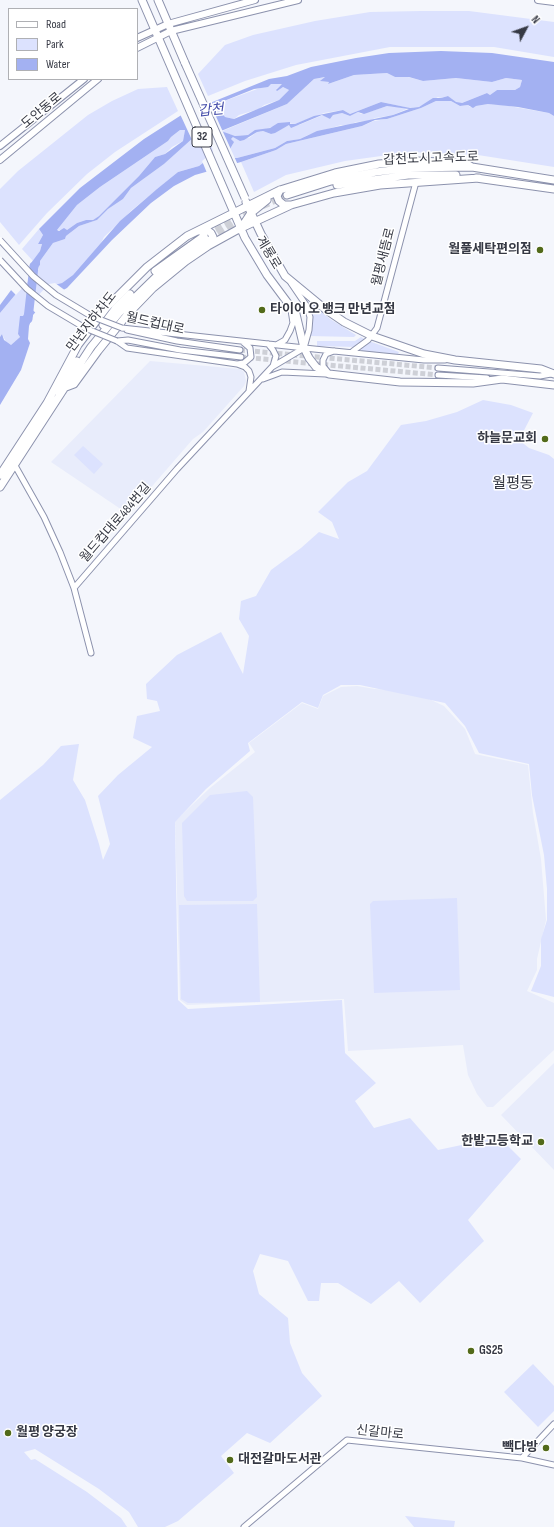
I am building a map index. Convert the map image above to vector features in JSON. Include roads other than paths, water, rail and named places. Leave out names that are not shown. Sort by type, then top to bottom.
[{"type":"main road","name":"계룡로","points":[[142,0],[232,204],[241,228],[267,275],[296,314],[304,348],[316,367],[327,372],[400,382],[473,384],[502,379]]},
{"type":"main road","name":"계룡로","points":[[158,0],[248,206],[286,276],[325,309],[372,336],[424,354],[455,360],[541,369],[552,374]]},
{"type":"main road","points":[[138,38],[168,24],[255,0]]},
{"type":"main road","points":[[138,47],[171,31],[298,0]]},
{"type":"main road","points":[[538,0],[554,2]]},
{"type":"main road","name":"도안동로","points":[[0,146],[83,80]]},
{"type":"main road","name":"도안동로","points":[[0,160],[97,80]]},
{"type":"main road","points":[[0,487],[68,362],[107,307],[147,266],[167,250],[196,231],[280,190],[335,173],[379,164],[416,161],[466,163],[472,167]]},
{"type":"main road","name":"갑천도시고속도로","points":[[289,200],[331,181],[376,172],[409,168],[472,167],[554,180]]},
{"type":"main road","name":"갑천도시고속도로","points":[[289,200],[327,187],[376,178],[432,174],[479,178],[554,189]]},
{"type":"main road","points":[[206,241],[241,228],[289,200],[380,185],[479,178]]},
{"type":"main road","points":[[280,190],[277,196],[279,201],[284,205],[289,200]]},
{"type":"main road","points":[[241,228],[254,210],[280,190]]},
{"type":"main road","points":[[196,231],[207,230],[212,233],[213,237],[206,241]]},
{"type":"main road","name":"만년지하차도","points":[[13,461],[66,387],[91,347],[128,302],[159,274],[206,241]]},
{"type":"main road","name":"만년지하차도","points":[[47,403],[115,309],[158,269],[206,241]]},
{"type":"main road","name":"32","points":[[502,379],[554,385]]},
{"type":"main road","points":[[0,475],[13,461]]},
{"type":"street","name":"월평새뜸로","points":[[372,336],[381,314],[416,182]]},
{"type":"street","name":"월드컵대로","points":[[0,240],[33,276],[56,294],[92,316],[132,332],[177,341],[240,350]]},
{"type":"street","name":"월드컵대로","points":[[0,260],[27,289],[48,306],[84,328],[117,341],[128,340],[180,350],[241,357]]},
{"type":"street","points":[[286,276],[306,305],[310,317],[309,330],[304,348]]},
{"type":"street","points":[[278,344],[287,337],[293,323],[288,302]]},
{"type":"street","points":[[122,328],[424,360],[455,360]]},
{"type":"street","points":[[352,352],[363,345],[372,336]]},
{"type":"street","points":[[117,341],[127,348],[237,364],[245,367],[249,371],[251,377],[248,394]]},
{"type":"street","points":[[237,364],[247,361],[252,354],[250,348],[240,341]]},
{"type":"street","points":[[268,344],[274,350],[276,356],[272,367]]},
{"type":"street","name":"월드컵대로484번길","points":[[13,461],[57,543],[74,588],[177,469],[272,367],[304,348]]},
{"type":"street","points":[[260,380],[282,372],[327,372],[322,363],[324,357],[328,353],[338,350]]},
{"type":"street","points":[[438,368],[540,376],[552,374]]},
{"type":"street","points":[[438,376],[502,379]]},
{"type":"street","points":[[74,588],[90,653]]},
{"type":"street","points":[[522,1458],[554,1424]]},
{"type":"street","name":"신갈마로","points":[[244,1527],[347,1440],[522,1458],[554,1465]]},
{"type":"water","points":[[441,51],[492,53],[554,62],[554,116],[549,113],[518,107],[488,104],[473,108],[468,105],[460,106],[451,101],[436,101],[421,108],[387,119],[375,120],[362,126],[286,144],[276,150],[241,162],[195,175],[174,186],[151,203],[112,240],[67,288],[47,299],[33,315],[29,326],[28,339],[30,343],[21,370],[0,405],[0,337],[2,334],[4,340],[11,345],[20,337],[18,334],[20,316],[23,316],[27,309],[50,286],[62,283],[73,275],[120,221],[157,189],[178,172],[199,166],[216,153],[213,141],[208,135],[195,136],[164,164],[131,188],[123,199],[108,209],[97,220],[79,226],[66,236],[65,239],[53,243],[40,261],[40,265],[0,313],[0,305],[40,251],[42,244],[38,244],[43,235],[39,229],[80,188],[144,139],[183,114],[269,79],[287,76],[311,67],[389,53]],"holes":[[[387,73],[395,77],[409,77],[423,81],[456,78],[492,82],[506,78],[522,80],[520,87],[515,90],[497,90],[490,95],[487,93],[462,103],[456,102],[448,96],[433,98],[419,107],[410,108],[381,102],[350,114],[343,110],[314,116],[295,124],[290,124],[290,122],[278,123],[270,128],[255,130],[248,135],[235,136],[221,131],[287,104],[314,79],[325,77],[320,81],[329,82],[328,84],[354,75]],[[271,84],[282,84],[276,90],[277,91],[283,87],[289,90],[279,100],[234,119],[225,117],[221,112],[215,112],[215,109],[219,103],[254,89],[268,87]],[[387,106],[409,109],[393,115],[317,131],[300,139],[287,141],[275,148],[237,158],[232,158],[229,151],[234,142],[231,139],[233,137],[240,141],[257,132],[263,131],[271,134],[289,125],[291,128],[322,115],[330,119],[333,115],[342,113],[350,116],[358,112],[364,114]],[[180,130],[185,130],[183,141],[165,154],[155,157],[139,176],[99,216],[93,220],[86,220],[77,223],[67,230],[64,228],[59,231],[57,230],[77,205],[100,187],[168,141]]]},
{"type":"waterway","name":"갑천","points":[[28,319],[34,266]]},
{"type":"tunnel","points":[[206,234],[257,208],[287,195]]},
{"type":"tunnel","points":[[209,239],[243,220]]},
{"type":"tunnel","points":[[240,350],[438,368]]},
{"type":"tunnel","points":[[241,357],[438,375]]},
{"type":"place","name":"월풀세탁편의점","points":[[540,250]]},
{"type":"place","name":"타이어 오 뱅크 만년교점","points":[[262,310]]},
{"type":"place","name":"하늘문교회","points":[[545,439]]},
{"type":"place","name":"한밭고등학교","points":[[541,1142]]},
{"type":"place","name":"GS25","points":[[471,1351]]},
{"type":"place","name":"월평 양궁장","points":[[8,1433]]},
{"type":"place","name":"빽다방","points":[[546,1448]]},
{"type":"place","name":"대전갈마도서관","points":[[230,1460]]},
{"type":"district","name":"월평동","points":[[513,484]]}]
